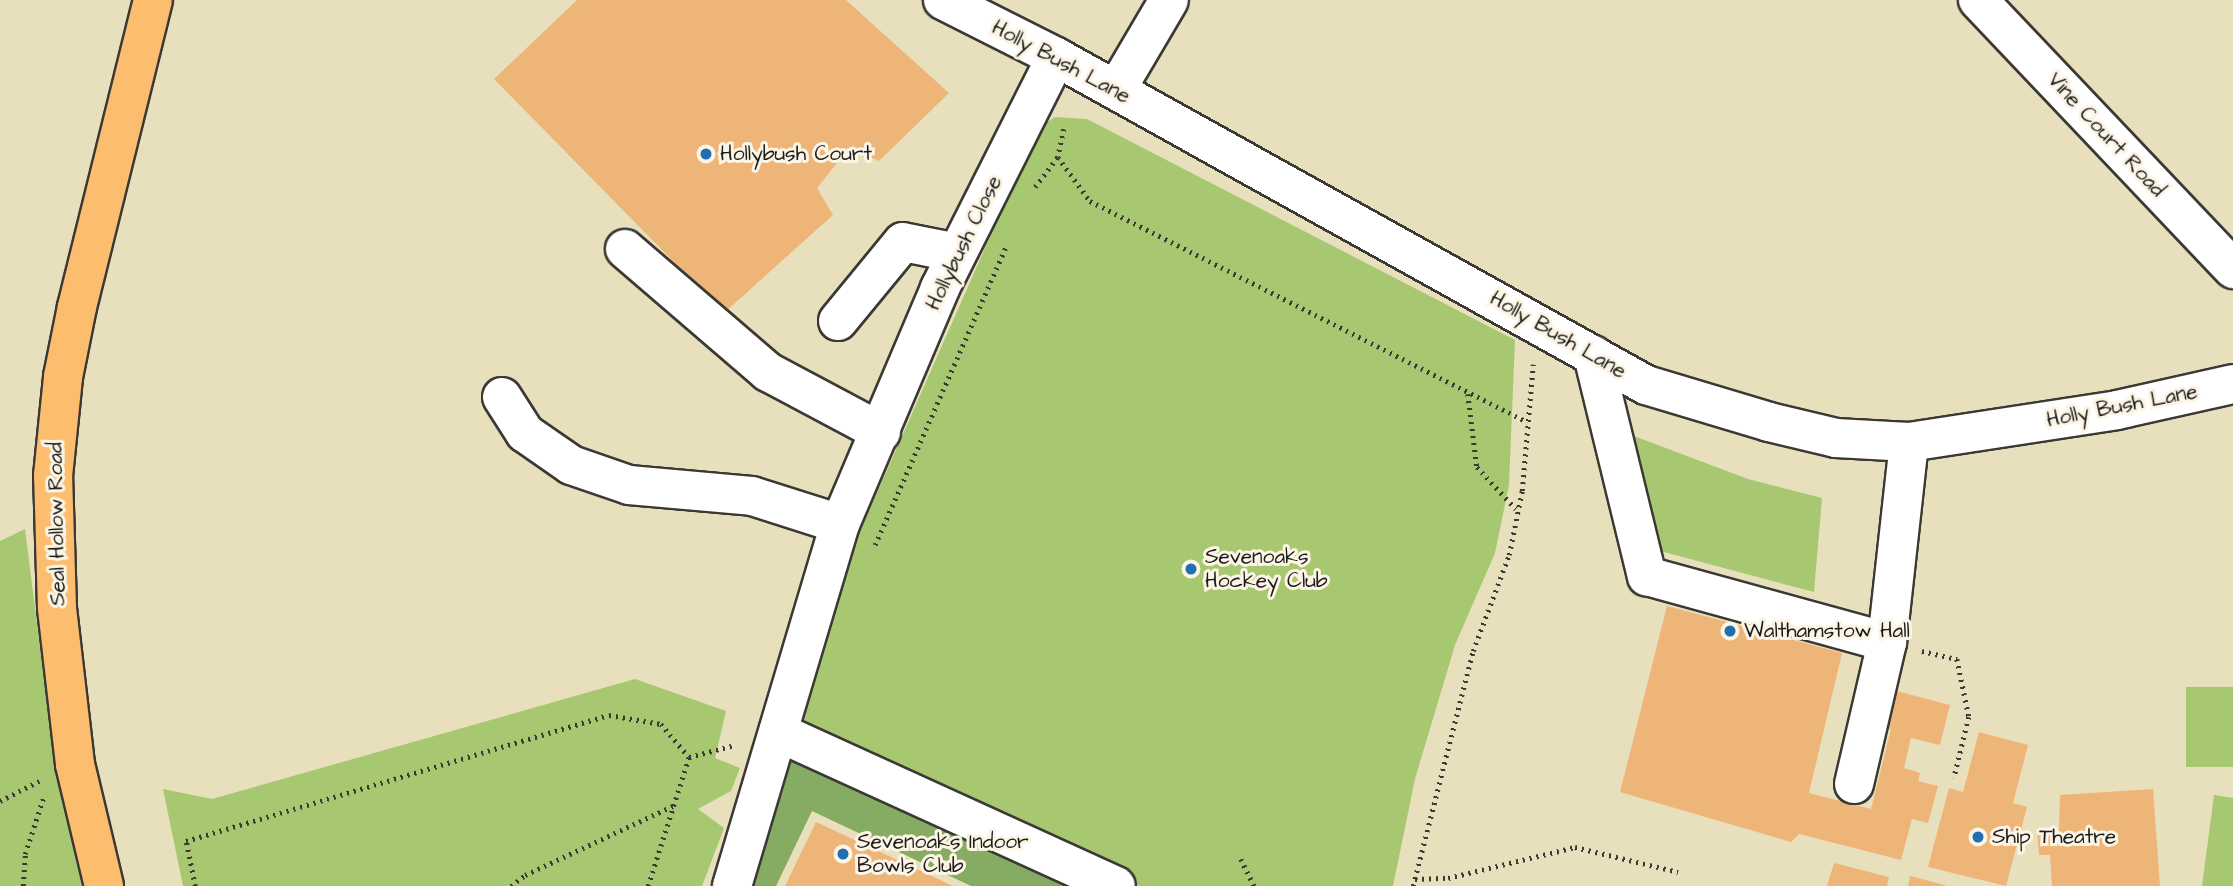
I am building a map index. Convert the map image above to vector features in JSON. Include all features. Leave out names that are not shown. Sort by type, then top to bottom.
[{"type":"main road","name":"Seal Hollow Road","points":[[104,886],[75,764],[57,608],[53,476],[63,377],[75,319],[153,0]]},
{"type":"street","name":"Holly Bush Lane","points":[[943,0],[1069,64],[1537,321],[1646,385],[1769,422],[1836,438],[1909,442],[2117,410],[2233,384]]},
{"type":"street","points":[[1116,90],[1169,0]]},
{"type":"street","name":"Vine Court Road","points":[[1978,0],[2233,269]]},
{"type":"street","name":"Hollybush Close","points":[[732,886],[780,733],[840,524],[957,253],[1069,64]]},
{"type":"street","points":[[838,321],[905,229],[957,253]]},
{"type":"street","points":[[625,249],[768,372],[881,432]]},
{"type":"street","points":[[1593,355],[1647,576],[1887,642]]},
{"type":"street","points":[[502,397],[525,433],[572,465],[629,485],[751,496],[840,524]]},
{"type":"street","points":[[1854,784],[1887,642],[1909,442]]},
{"type":"street","points":[[780,733],[1116,886]]},
{"type":"path","points":[[1028,196],[1058,157],[1070,93],[1069,64]]},
{"type":"path","points":[[1058,157],[1090,201],[1527,422]]},
{"type":"path","points":[[874,548],[1011,234]]},
{"type":"path","points":[[1413,886],[1473,651],[1510,555],[1537,321]]},
{"type":"path","points":[[1468,393],[1477,467],[1516,509]]},
{"type":"path","points":[[1887,642],[1957,659],[1969,717],[1954,778]]},
{"type":"path","points":[[195,886],[187,841],[609,715],[660,724],[689,757]]},
{"type":"path","points":[[689,757],[780,733]]},
{"type":"path","points":[[648,886],[689,757]]},
{"type":"path","points":[[0,801],[50,775],[25,854],[23,886]]},
{"type":"path","points":[[511,886],[525,875],[674,806]]},
{"type":"path","points":[[1415,879],[1448,878],[1575,847],[1678,872]]},
{"type":"path","points":[[1241,859],[1254,886]]},
{"type":"green space","points":[[1055,117],[1087,119],[1515,340],[1509,485],[1495,553],[1455,645],[1415,779],[1393,886],[1139,886],[790,726],[850,554],[1038,128]]},
{"type":"green space","points":[[1626,433],[1748,479],[1822,498],[1814,592],[1649,548]]},
{"type":"green space","points":[[25,529],[56,773],[82,886],[0,886],[0,541]]},
{"type":"green space","points":[[635,679],[726,711],[715,758],[740,768],[731,791],[698,809],[724,828],[702,886],[183,886],[163,789],[212,799]]},
{"type":"green space","points":[[2186,687],[2233,687],[2233,767],[2186,767]]},
{"type":"green space","points":[[784,757],[1069,886],[971,886],[812,811],[776,886],[742,886]]},
{"type":"green space","points":[[2214,795],[2233,798],[2233,886],[2202,886]]},
{"type":"building","name":"Hollybush Court","points":[[577,0],[846,0],[949,93],[879,161],[850,147],[817,188],[833,215],[724,313],[494,79]]},
{"type":"building","points":[[1667,606],[1842,653],[1809,793],[1871,809],[1891,729],[1875,726],[1885,688],[1950,705],[1940,745],[1911,738],[1904,768],[1920,773],[1918,781],[1938,786],[1928,823],[1912,819],[1901,860],[1799,834],[1791,842],[1620,792]]},
{"type":"building","name":"Ship Theatre","points":[[1979,732],[2028,745],[2013,803],[2027,807],[2006,886],[1928,867],[1949,788],[1963,792]]},
{"type":"building","points":[[2153,789],[2160,886],[2052,886],[2050,855],[2039,855],[2037,831],[2059,833],[2060,795]]},
{"type":"building","name":"Sevenoaks Indoor Bowls Club","points":[[816,822],[953,886],[785,886]]},
{"type":"building","points":[[1834,863],[1889,877],[1887,886],[1827,886]]},
{"type":"building","points":[[1910,876],[1945,885],[1945,886],[1908,886]]},
{"type":"place","name":"Hollybush Court","points":[[706,154]]},
{"type":"place","name":"Sevenoaks Hockey Club","points":[[1191,569]]},
{"type":"place","name":"Walthamstow Hall","points":[[1730,631]]},
{"type":"place","name":"Ship Theatre","points":[[1978,837]]},
{"type":"place","name":"Sevenoaks Indoor Bowls Club","points":[[843,854]]}]
